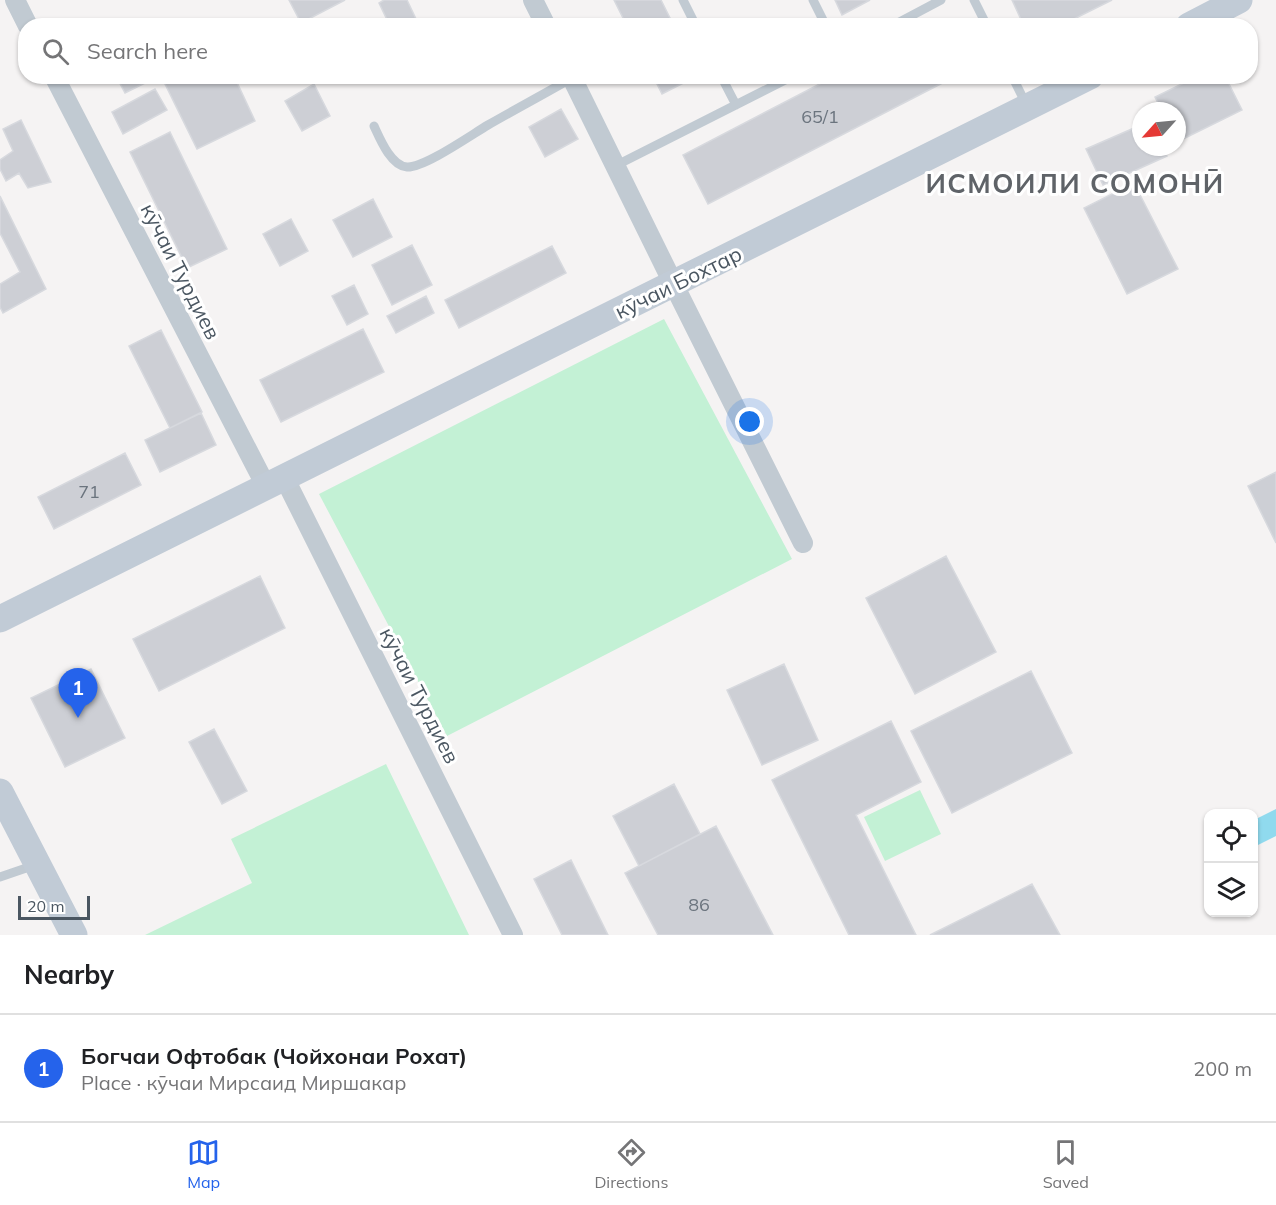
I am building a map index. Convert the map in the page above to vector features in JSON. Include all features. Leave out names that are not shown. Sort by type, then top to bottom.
[{"type":"street","points":[[15,0],[24,18]]},
{"type":"street","points":[[533,0],[542,18]]},
{"type":"street","points":[[1204,18],[1239,0]]},
{"type":"street","name":"кӯчаи Турдиев","points":[[58,84],[275,481],[513,935]]},
{"type":"street","points":[[575,84],[803,543]]},
{"type":"street","name":"кӯчаи Бохтар","points":[[0,619],[1074,84]]},
{"type":"street","points":[[0,792],[74,935]]},
{"type":"lane","points":[[683,0],[692,18]]},
{"type":"lane","points":[[813,0],[822,18]]},
{"type":"lane","points":[[907,18],[941,0]]},
{"type":"lane","points":[[975,0],[983,18]]},
{"type":"lane","points":[[374,126],[384,148],[391,157],[400,165],[408,167],[417,165],[428,161],[560,84]]},
{"type":"lane","points":[[725,84],[736,105]]},
{"type":"lane","points":[[615,166],[777,84]]},
{"type":"lane","points":[[1016,84],[1028,108]]},
{"type":"lane","points":[[0,877],[37,864]]},
{"type":"green space","points":[[664,319],[792,559],[447,736],[319,494]]},
{"type":"green space","points":[[386,764],[469,935],[145,935],[252,883],[231,839]]},
{"type":"green space","points":[[920,790],[941,834],[885,861],[864,817]]},
{"type":"water","points":[[1276,809],[1276,836],[1258,845],[1258,818]]},
{"type":"building","points":[[289,0],[345,0],[311,18],[298,18]]},
{"type":"building","points":[[384,0],[407,0],[416,18],[386,18],[379,3]]},
{"type":"building","points":[[614,0],[661,0],[670,18],[623,18]]},
{"type":"building","points":[[835,0],[870,0],[842,15]]},
{"type":"building","points":[[1012,0],[1112,0],[1076,18],[1020,18]]},
{"type":"building","points":[[120,84],[143,84],[125,93]]},
{"type":"building","points":[[165,84],[238,84],[255,121],[197,149]]},
{"type":"building","points":[[314,84],[330,116],[302,131],[285,101]]},
{"type":"building","points":[[657,84],[681,84],[662,94]]},
{"type":"building","points":[[820,84],[940,84],[708,204],[683,155]]},
{"type":"building","points":[[1182,84],[1229,84],[1242,110],[1186,138],[1186,102],[1158,102],[1155,97]]},
{"type":"building","points":[[155,89],[167,110],[123,134],[112,112]]},
{"type":"building","points":[[561,109],[578,139],[545,157],[529,127]]},
{"type":"building","points":[[21,120],[51,182],[28,188],[19,173],[6,181],[0,169],[0,160],[13,151],[3,129]]},
{"type":"building","points":[[1132,129],[1132,156],[1167,156],[1103,185],[1086,149]]},
{"type":"building","points":[[170,132],[227,249],[187,268],[130,152]]},
{"type":"building","points":[[1134,183],[1178,269],[1127,294],[1084,208]]},
{"type":"building","points":[[0,196],[46,289],[3,313],[0,307],[0,284],[20,272],[0,233]]},
{"type":"building","points":[[373,199],[392,237],[353,257],[333,220]]},
{"type":"building","points":[[291,219],[308,251],[280,266],[263,234]]},
{"type":"building","points":[[412,245],[432,285],[392,305],[372,265]]},
{"type":"building","points":[[552,246],[566,273],[459,328],[445,300]]},
{"type":"building","points":[[354,285],[368,314],[347,325],[332,296]]},
{"type":"building","points":[[426,296],[434,313],[396,333],[387,316]]},
{"type":"building","points":[[363,329],[384,372],[281,422],[260,380]]},
{"type":"building","points":[[161,330],[202,412],[170,428],[129,346]]},
{"type":"building","points":[[201,413],[216,445],[160,472],[145,440]]},
{"type":"building","points":[[125,453],[141,485],[54,529],[38,497]]},
{"type":"building","points":[[1276,472],[1276,543],[1248,486]]},
{"type":"building","points":[[946,556],[996,652],[915,694],[866,598]]},
{"type":"building","points":[[260,576],[285,628],[159,691],[133,639]]},
{"type":"building","points":[[784,664],[818,740],[762,765],[727,690]]},
{"type":"building","points":[[91,669],[125,738],[65,767],[31,698]]},
{"type":"building","points":[[1031,671],[1072,753],[952,813],[911,731]]},
{"type":"building","points":[[891,721],[921,782],[856,815],[916,935],[849,935],[772,780]]},
{"type":"building","points":[[214,729],[247,791],[222,804],[189,742]]},
{"type":"building","points":[[674,784],[700,834],[639,866],[613,816]]},
{"type":"building","points":[[716,826],[773,935],[658,935],[625,873]]},
{"type":"building","points":[[571,860],[608,935],[562,935],[534,879]]},
{"type":"building","points":[[1032,884],[1060,935],[930,935]]},
{"type":"place","name":"Богчаи Офтобак (Чойхонаи Рохат)","points":[[78,718]]},
{"type":"district","name":"ИСМОИЛИ СОМОНӢ","points":[[1075,183]]}]
